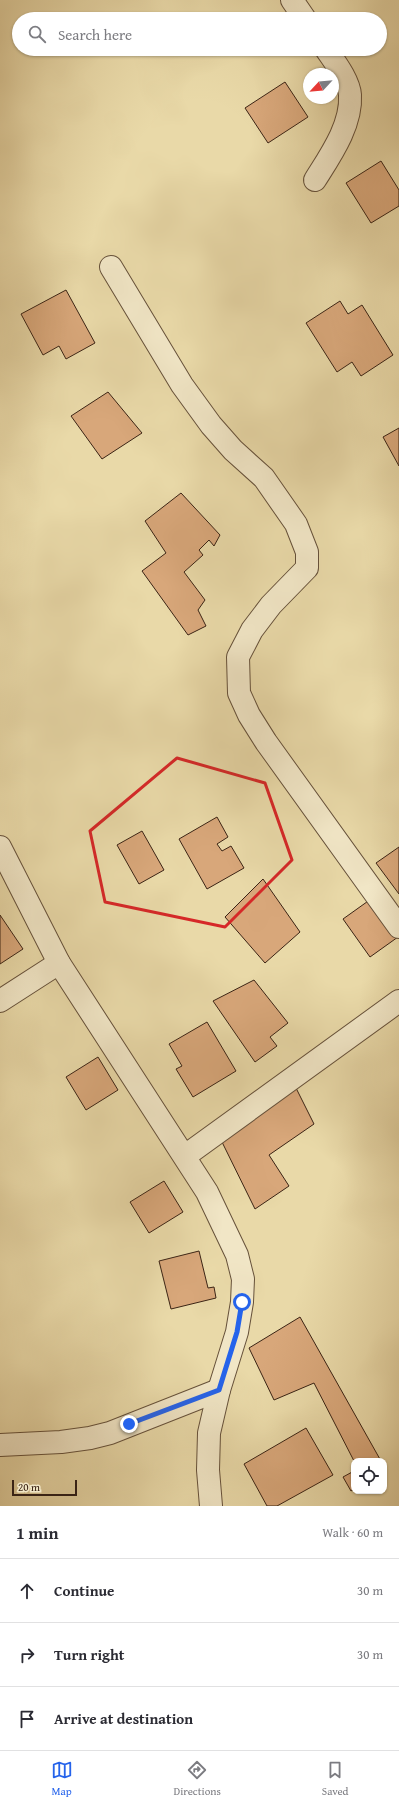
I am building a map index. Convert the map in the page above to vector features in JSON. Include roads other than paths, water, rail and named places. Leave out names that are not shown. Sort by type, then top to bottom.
[{"type":"street","points":[[292,0],[300,12]]},
{"type":"street","points":[[315,180],[334,149],[347,119],[350,95],[341,71],[331,56]]},
{"type":"street","points":[[110,267],[182,385],[211,425],[233,450],[264,478],[296,524],[307,552],[307,568],[271,605],[252,630],[238,657],[239,693],[249,715],[266,742],[399,926]]},
{"type":"street","points":[[0,847],[59,963],[207,1192],[237,1255],[243,1279],[242,1302],[237,1332],[219,1390],[209,1434],[208,1470],[211,1506]]},
{"type":"street","points":[[0,1001],[59,963]]},
{"type":"street","points":[[185,1156],[399,1001]]},
{"type":"street","points":[[0,1445],[61,1442],[90,1438],[110,1432],[219,1390]]}]
